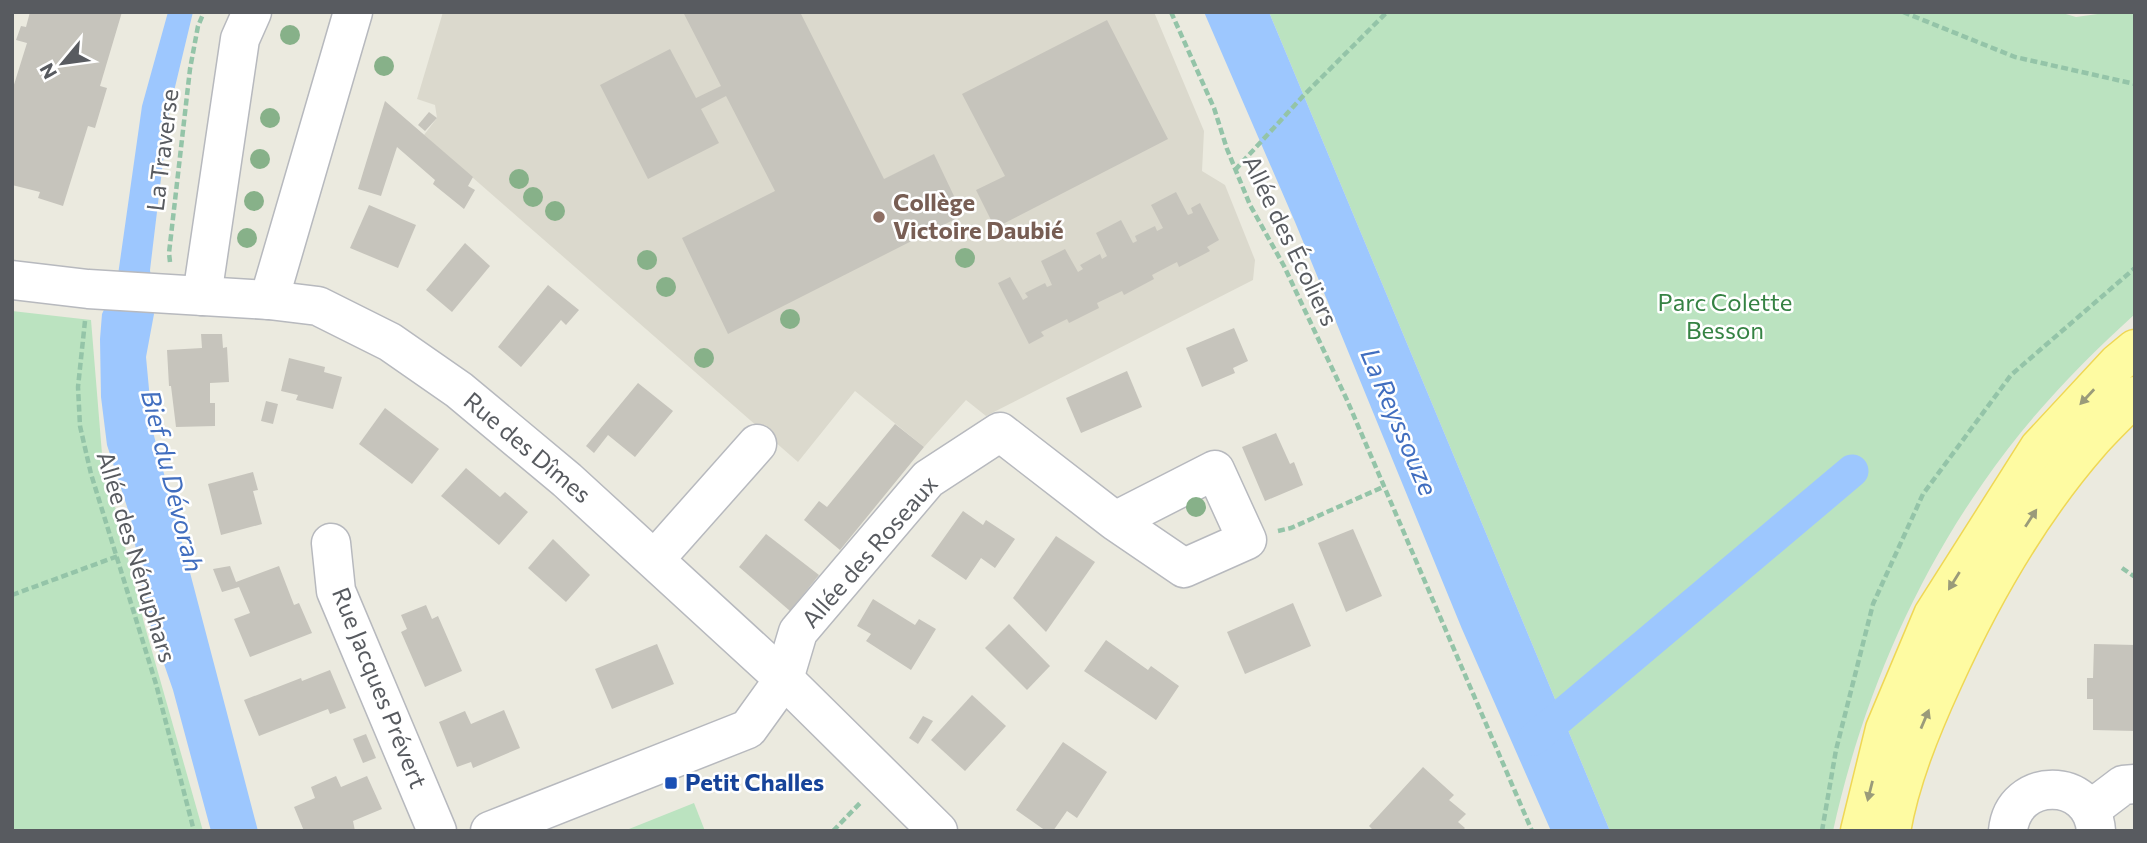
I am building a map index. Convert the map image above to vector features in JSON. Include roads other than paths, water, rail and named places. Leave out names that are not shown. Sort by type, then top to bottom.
[{"type":"main road","points":[[1860,831],[1885,729],[1933,615],[2039,449],[2118,363],[2135,349]]},
{"type":"main road","points":[[1891,831],[1895,808],[1922,727],[1965,631],[1998,569],[2038,507],[2083,450],[2135,396]]},
{"type":"street","points":[[179,294],[240,40],[252,12]]},
{"type":"street","points":[[269,300],[353,12]]},
{"type":"street","name":"Rue des Dîmes","points":[[12,280],[94,290],[269,300],[318,306],[390,342],[459,390],[567,480],[783,679],[938,831]]},
{"type":"street","name":"Allée des Roseaux","points":[[783,679],[799,632],[928,479],[1000,432],[1115,521],[1184,568],[1247,540],[1215,470],[1115,521]]},
{"type":"street","points":[[654,559],[757,444]]},
{"type":"street","name":"Rue Jacques Prévert","points":[[331,543],[336,591],[437,831]]},
{"type":"street","points":[[490,831],[748,729],[783,679]]},
{"type":"street","points":[[2008,831],[2015,809],[2025,798],[2038,791],[2053,789],[2068,792],[2081,799],[2093,821],[2123,785],[2135,784]]},
{"type":"water","points":[[168,12],[193,12],[169,112],[150,270],[152,286],[117,282],[142,106]]},
{"type":"water","name":"La Reyssouze","points":[[1204,12],[1269,12],[1610,831],[1551,831],[1462,629],[1295,222]]},
{"type":"water","points":[[108,301],[151,303],[154,314],[146,357],[153,432],[258,831],[211,831],[173,690],[146,612],[131,519],[107,445],[101,397],[100,339],[102,314]]},
{"type":"waterway","points":[[1534,739],[1852,471]]},
{"type":"place","name":"Collège Victoire Daubié","points":[[879,217]]},
{"type":"place","name":"Petit Challes","points":[[671,783]]},
{"type":"park label","name":"Parc Colette Besson","points":[[1725,317]]},
{"type":"water label","name":"Bief du Dévorah","points":[[172,481]]}]
